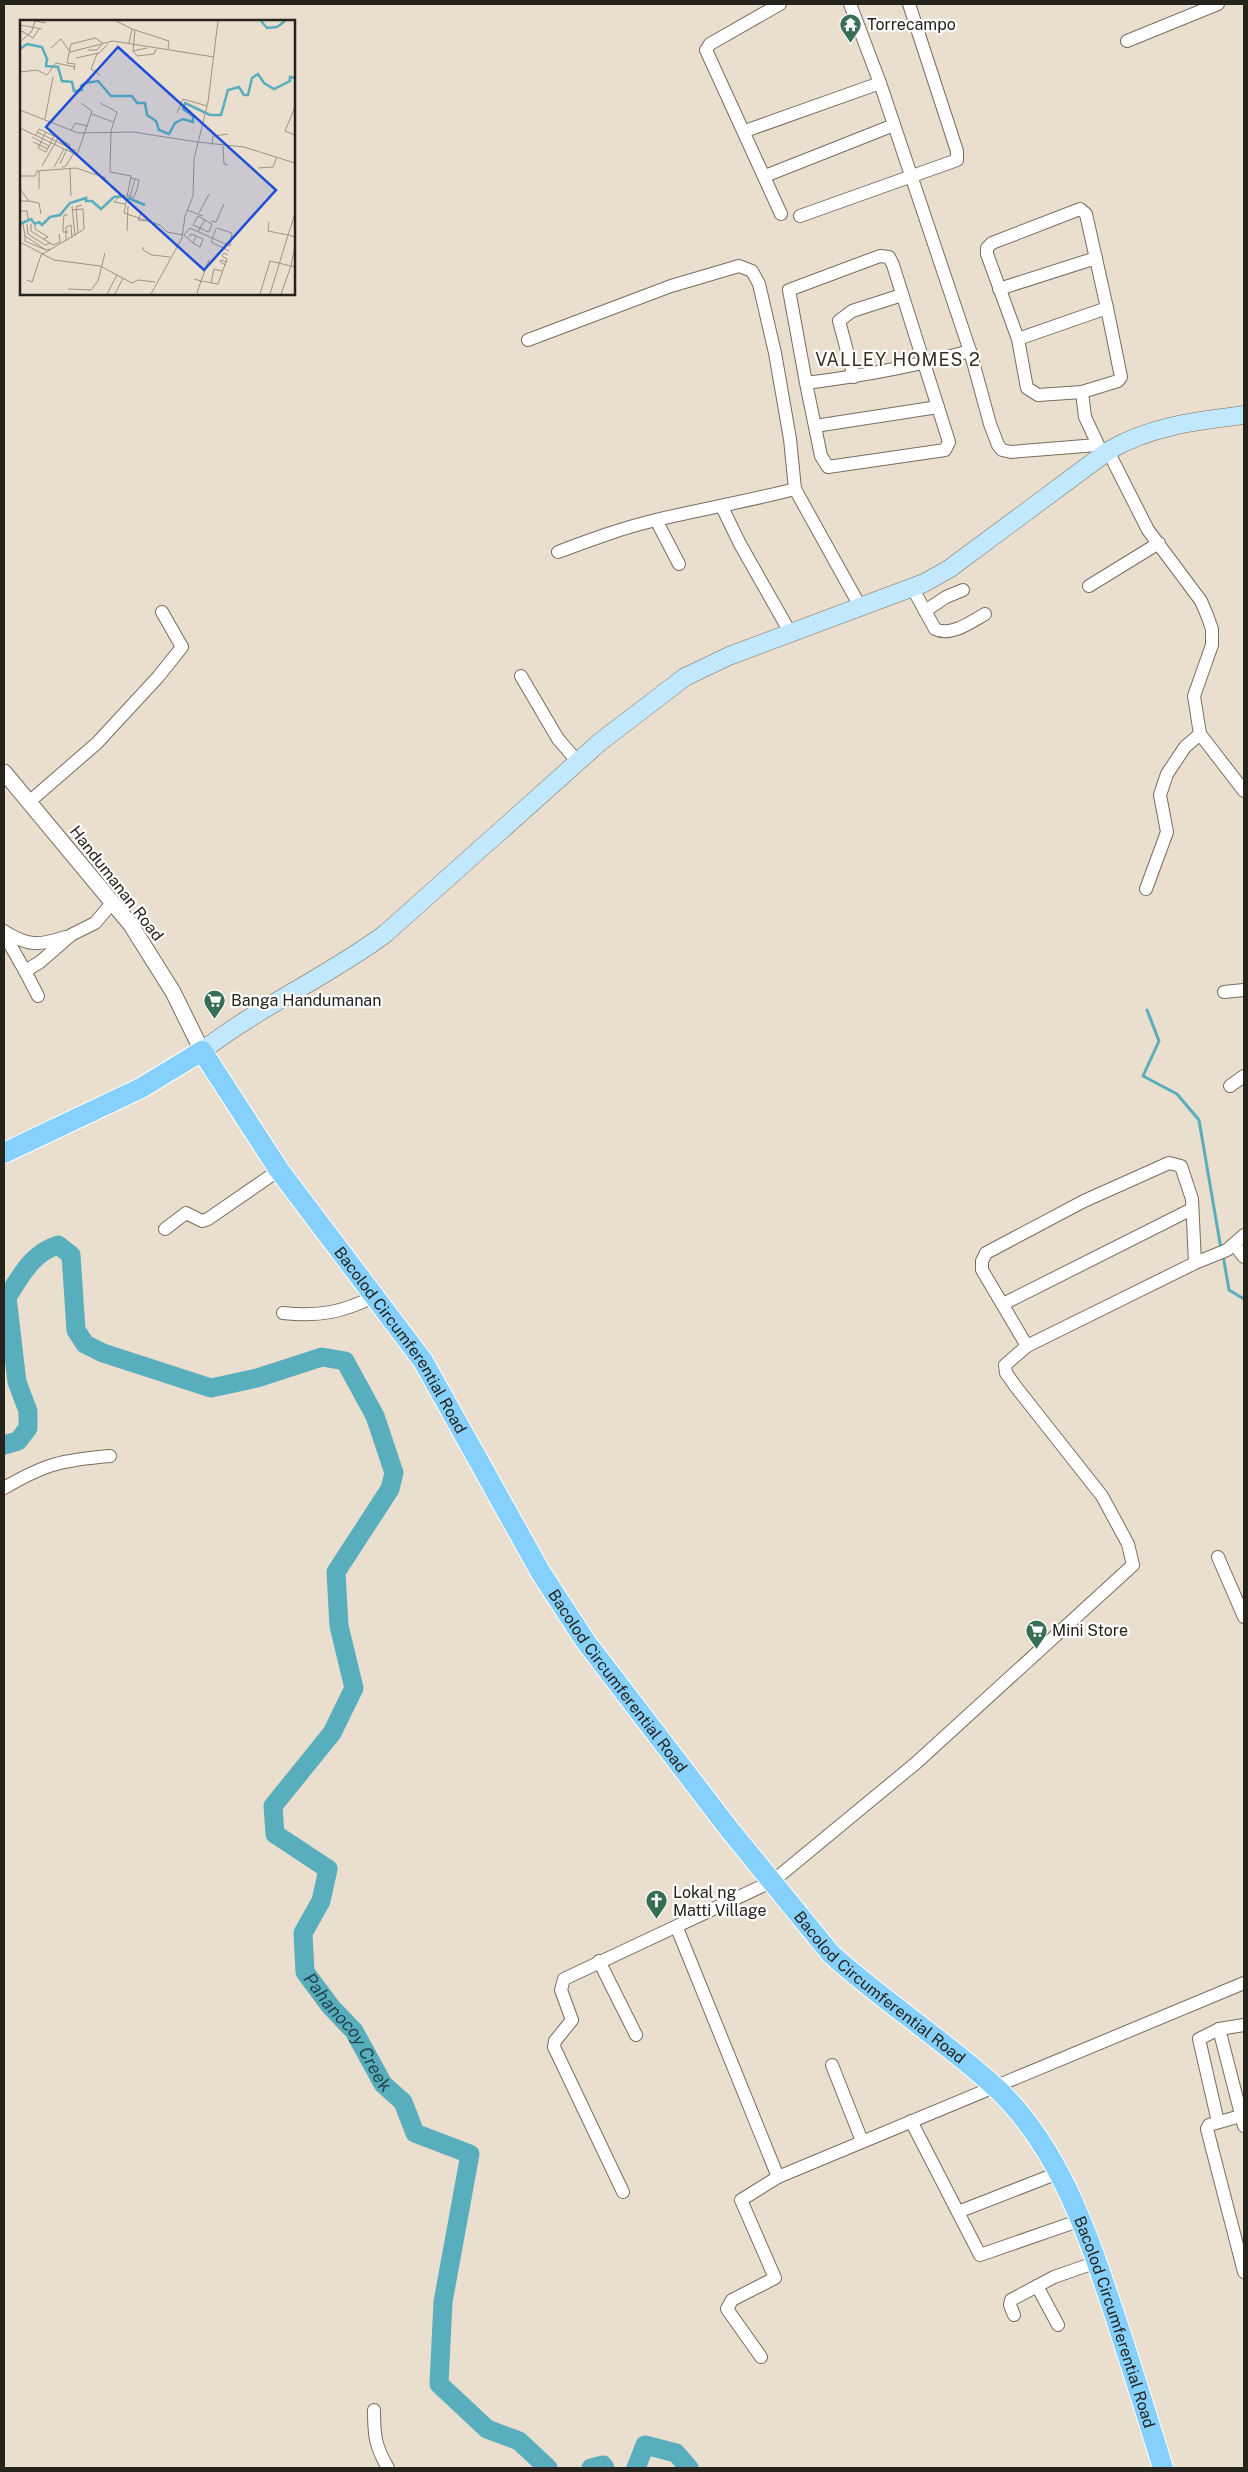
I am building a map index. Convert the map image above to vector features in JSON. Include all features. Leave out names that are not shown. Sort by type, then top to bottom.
[{"type":"main road","points":[[4,1153],[140,1088],[202,1051],[258,1012],[350,959],[385,934],[624,723],[679,682],[707,665],[913,589],[949,569],[1102,450],[1160,428],[1244,415]]},
{"type":"main road","name":"Bacolod Circumferential Road","points":[[202,1051],[279,1170],[423,1360],[541,1573],[586,1642],[723,1821],[831,1954],[862,1982],[993,2086],[1025,2120],[1058,2173],[1081,2220],[1097,2262],[1163,2468]]},
{"type":"street","points":[[780,4],[706,48],[781,214]]},
{"type":"street","points":[[850,4],[880,83],[912,177],[970,351],[990,424],[1002,450],[1011,452],[1102,450]]},
{"type":"street","points":[[800,216],[955,161],[958,157],[909,4]]},
{"type":"street","points":[[1127,41],[1218,4]]},
{"type":"street","points":[[745,131],[880,83]]},
{"type":"street","points":[[765,176],[894,125]]},
{"type":"street","points":[[1080,209],[1086,214],[1096,258],[1121,377],[1114,384],[1082,392],[1038,395],[1032,393],[1027,388],[1018,339],[986,254],[988,248],[992,243],[1080,209]]},
{"type":"street","points":[[880,256],[889,257],[902,295],[949,442],[945,450],[828,467],[821,456],[789,290],[880,256]]},
{"type":"street","points":[[999,289],[1096,258]]},
{"type":"street","points":[[528,340],[671,286],[739,266],[747,267],[752,271],[759,284],[775,353],[790,439],[795,489],[861,608]]},
{"type":"street","points":[[854,377],[840,321],[852,311],[902,295]]},
{"type":"street","points":[[1018,339],[1107,308]]},
{"type":"street","points":[[806,382],[854,377],[925,363],[970,351]]},
{"type":"street","points":[[1082,392],[1085,418],[1102,450],[1148,530],[1200,601],[1212,629],[1212,645],[1194,696],[1200,734],[1244,791]]},
{"type":"street","points":[[815,426],[938,407]]},
{"type":"street","points":[[558,552],[601,536],[656,520],[722,507],[795,489]]},
{"type":"street","points":[[722,507],[740,544],[791,634]]},
{"type":"street","points":[[656,520],[679,564]]},
{"type":"street","points":[[1089,586],[1159,543]]},
{"type":"street","points":[[913,589],[935,629],[940,632],[946,632],[986,614]]},
{"type":"street","points":[[925,611],[946,597],[963,590]]},
{"type":"street","points":[[30,802],[97,744],[182,648],[162,612]]},
{"type":"street","points":[[522,676],[558,740],[578,762]]},
{"type":"street","points":[[1146,889],[1167,832],[1160,795],[1167,774],[1185,747],[1200,734]]},
{"type":"street","name":"Handumanan Road","points":[[4,772],[113,902],[147,949],[173,992],[202,1051]]},
{"type":"street","points":[[4,933],[26,943],[44,944],[71,935],[94,923],[113,902]]},
{"type":"street","points":[[4,933],[38,996]]},
{"type":"street","points":[[24,971],[40,962],[71,935]]},
{"type":"street","points":[[1224,992],[1244,990]]},
{"type":"street","points":[[1230,1086],[1244,1076]]},
{"type":"street","points":[[1027,1346],[982,1270],[982,1261],[986,1253],[1084,1201],[1169,1163],[1181,1166],[1192,1209],[1195,1263]]},
{"type":"street","points":[[165,1229],[186,1213],[202,1221],[208,1219],[279,1170]]},
{"type":"street","points":[[1003,1304],[1192,1209]]},
{"type":"street","points":[[623,2192],[554,2047],[556,2041],[572,2020],[561,1990],[561,1984],[564,1979],[677,1928],[773,1881],[916,1763],[1133,1566],[1128,1544],[1102,1496],[1006,1373],[1006,1365],[1027,1346],[1195,1263],[1214,1257],[1235,1243],[1244,1257]]},
{"type":"street","points":[[283,1313],[301,1315],[345,1310],[376,1296]]},
{"type":"street","points":[[4,1488],[50,1464],[110,1456]]},
{"type":"street","points":[[1218,1558],[1244,1617]]},
{"type":"street","points":[[677,1928],[778,2177]]},
{"type":"street","points":[[599,1962],[636,2035]]},
{"type":"street","points":[[761,2357],[727,2310],[732,2300],[775,2278],[741,2200],[778,2177],[1244,1983]]},
{"type":"street","points":[[1218,2122],[1199,2042],[1202,2036],[1220,2029],[1244,2025]]},
{"type":"street","points":[[1220,2029],[1243,2119],[1209,2124],[1207,2129],[1244,2272]]},
{"type":"street","points":[[832,2064],[862,2142]]},
{"type":"street","points":[[911,2121],[980,2255],[1081,2220]]},
{"type":"street","points":[[958,2212],[1058,2173]]},
{"type":"street","points":[[1014,2315],[1010,2305],[1011,2300],[1054,2277],[1097,2262]]},
{"type":"street","points":[[1037,2286],[1058,2326]]},
{"type":"street","points":[[374,2410],[374,2438],[378,2452],[388,2468]]},
{"type":"waterway","points":[[1147,1010],[1159,1041],[1143,1076],[1177,1094],[1199,1120],[1221,1249]]},
{"type":"waterway","name":"Pahanocoy Creek","points":[[4,1445],[18,1441],[28,1428],[28,1411],[17,1382],[7,1297],[22,1273],[34,1259],[58,1245],[71,1255],[76,1330],[85,1344],[103,1353],[211,1388],[257,1378],[322,1357],[345,1361],[375,1416],[394,1473],[390,1489],[336,1572],[339,1626],[354,1688],[332,1733],[273,1806],[275,1834],[328,1869],[321,1901],[303,1933],[305,1972],[331,2007],[354,2031],[383,2084],[403,2102],[415,2133],[470,2154],[443,2302],[439,2384],[487,2429],[519,2441],[548,2468]]},
{"type":"waterway","points":[[1223,1255],[1229,1290],[1244,1299]]},
{"type":"waterway","name":"Pahanocoy Creek","points":[[636,2468],[645,2445],[676,2453],[689,2468]]},
{"type":"waterway","name":"Pahanocoy Creek","points":[[591,2468],[603,2465],[605,2468]]},
{"type":"place","name":"Torrecampo","points":[[851,43]]},
{"type":"place","name":"Banga Handumanan","points":[[215,1019]]},
{"type":"place","name":"Mini Store","points":[[1036,1649]]},
{"type":"place","name":"Lokal ng Matti Village","points":[[657,1920]]},
{"type":"district","name":"VALLEY HOMES 2","points":[[898,360]]}]
